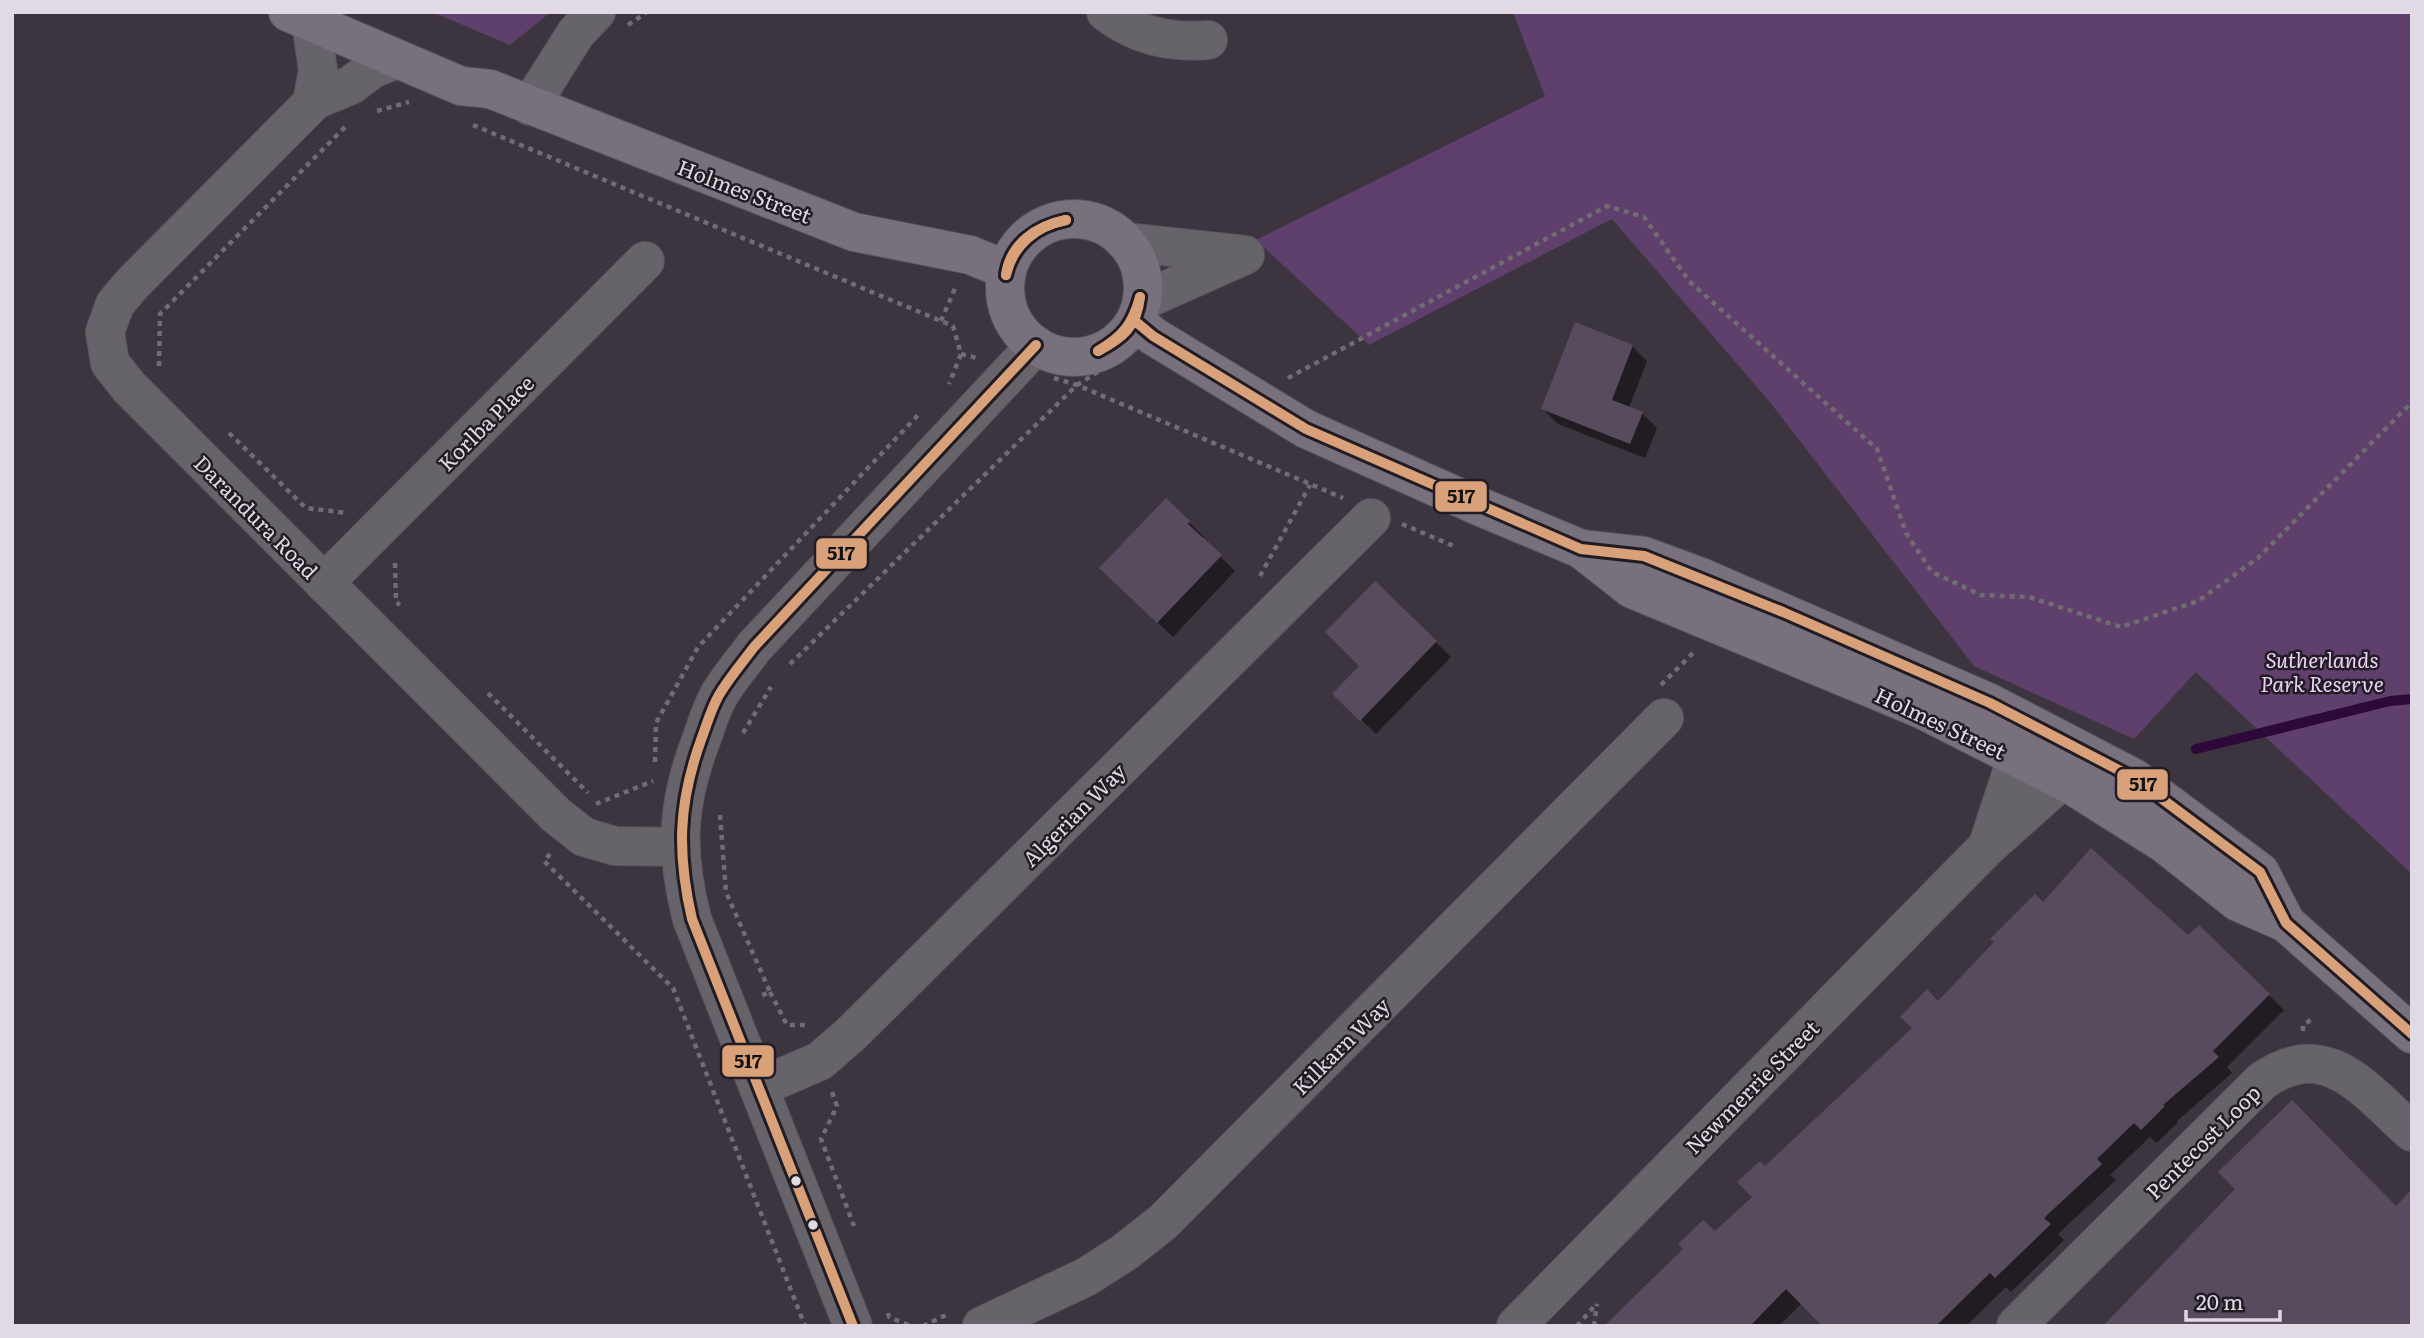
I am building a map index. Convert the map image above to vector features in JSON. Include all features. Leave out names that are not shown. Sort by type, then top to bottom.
[{"type":"main road","name":"Holmes Street","points":[[353,12],[473,65],[490,89]]},
{"type":"main road","name":"Holmes Street","points":[[299,17],[461,86],[490,89],[854,232],[970,255],[1007,270]]},
{"type":"main road","points":[[1068,219],[1089,221],[1109,229],[1125,242],[1136,260],[1142,280],[1138,311],[1123,337],[1106,349],[1088,356],[1068,357],[1048,352],[1017,327],[1008,309],[1004,290],[1007,270],[1015,251],[1029,235],[1048,224],[1068,219]]},
{"type":"main road","name":"Holmes Street","points":[[1138,311],[1153,336],[1306,429],[1581,549],[1632,589],[1921,709],[2022,740],[2071,765],[2238,902],[2286,923],[2412,1034]]},
{"type":"street","points":[[530,106],[576,33],[596,12]]},
{"type":"street","points":[[1106,12],[1120,23],[1146,35],[1167,40],[1208,40]]},
{"type":"street","points":[[299,17],[318,71],[314,102]]},
{"type":"street","name":"Darandura Road","points":[[397,59],[372,69],[351,85],[314,102],[133,284],[115,304],[105,332],[110,363],[129,387],[547,805],[586,815],[584,838],[615,846],[680,847]]},
{"type":"street","points":[[1125,242],[1245,255],[1138,311]]},
{"type":"street","name":"Korlba Place","points":[[324,583],[645,261]]},
{"type":"street","points":[[853,1326],[692,919],[683,886],[681,812],[689,772],[717,699],[754,647],[1036,345]]},
{"type":"street","name":"Algerian Way","points":[[760,1087],[820,1061],[851,1034],[1371,518]]},
{"type":"street","name":"Kilkarn Way","points":[[982,1326],[1086,1277],[1125,1252],[1163,1222],[1664,718]]},
{"type":"street","name":"Newmerrie Street","points":[[1987,847],[2022,740]]},
{"type":"street","name":"Newmerrie Street","points":[[1529,1322],[1987,847],[2071,765]]},
{"type":"street","name":"Pentecost Loop","points":[[2016,1326],[2262,1081],[2278,1069],[2305,1063],[2323,1064],[2337,1069],[2351,1078],[2412,1132]]},
{"type":"path","points":[[367,114],[414,100]]},
{"type":"path","points":[[168,374],[158,365],[159,314],[355,117]]},
{"type":"path","points":[[466,122],[953,326],[961,354],[951,381],[942,391]]},
{"type":"path","points":[[1287,379],[1607,206],[1644,217],[1689,281],[1877,449],[1906,533],[1932,572],[1981,595],[2029,597],[2121,627],[2198,601],[2258,558],[2412,402]]},
{"type":"path","points":[[787,667],[1077,385],[1310,485]]},
{"type":"path","points":[[805,1326],[673,988],[544,861],[586,815],[654,780],[656,723],[698,647],[922,411]]},
{"type":"path","points":[[227,432],[306,508],[351,513],[395,558],[396,602],[406,611]]},
{"type":"path","points":[[742,735],[777,677]]},
{"type":"path","points":[[483,688],[586,815]]},
{"type":"path","points":[[687,1024],[770,992],[726,892],[720,812]]},
{"type":"path","points":[[2303,1036],[2303,1025],[2314,1018]]},
{"type":"path","points":[[807,1026],[837,1106],[821,1139],[855,1228]]},
{"type":"path","points":[[1577,1326],[1597,1303],[1594,1326]]},
{"type":"path","points":[[884,1305],[889,1317],[911,1326]]},
{"type":"green space","points":[[432,12],[551,12],[510,45]]},
{"type":"green space","name":"Sutherlands Park Reserve","points":[[1513,12],[2412,12],[2412,874],[2196,672],[2134,739],[1974,666],[1769,401],[1612,219],[1369,345],[1256,240],[1545,96]]},
{"type":"building","points":[[1575,322],[1633,345],[1612,400],[1643,412],[1630,444],[1541,409]]},
{"type":"building","points":[[1166,498],[1190,521],[1188,524],[1222,555],[1157,623],[1099,568]]},
{"type":"building","points":[[1375,581],[1437,641],[1360,721],[1332,694],[1359,666],[1325,632]]},
{"type":"building","points":[[2091,848],[2188,935],[2199,925],[2270,994],[2213,1051],[2219,1057],[2163,1105],[2165,1106],[2141,1130],[2134,1123],[2097,1159],[2102,1164],[2044,1218],[2051,1224],[1995,1278],[1990,1273],[1936,1326],[1822,1326],[1786,1289],[1750,1326],[1604,1326],[1683,1249],[1678,1244],[1703,1220],[1715,1231],[1752,1197],[1737,1182],[1760,1161],[1765,1166],[1912,1028],[1900,1017],[1927,989],[1938,1001],[1994,942],[1990,939],[2035,894],[2043,902]]},
{"type":"building","points":[[2292,1100],[2396,1206],[2412,1189],[2412,1326],[2103,1326],[2235,1189],[2218,1172]]},
{"type":"waterway","points":[[2196,749],[2390,701],[2412,699]]},
{"type":"transit line","name":"517","points":[[1006,275],[1013,254],[1026,238],[1045,227],[1066,220]]},
{"type":"transit line","name":"517","points":[[1006,275],[1014,255],[1027,238],[1045,227],[1066,220]]},
{"type":"transit line","name":"517","points":[[1098,351],[1125,329],[1134,315],[1140,297]]},
{"type":"transit line","name":"517","points":[[1098,351],[1127,330],[1136,316],[1140,297]]},
{"type":"transit line","name":"517","points":[[1135,321],[1153,336],[1306,429],[1581,549],[1644,556],[1783,612],[1990,703],[2134,778],[2260,872],[2286,923],[2412,1034]]},
{"type":"transit line","name":"517","points":[[853,1326],[692,919],[682,850],[684,807],[693,763],[711,711],[727,683],[754,647],[1036,345]]}]
